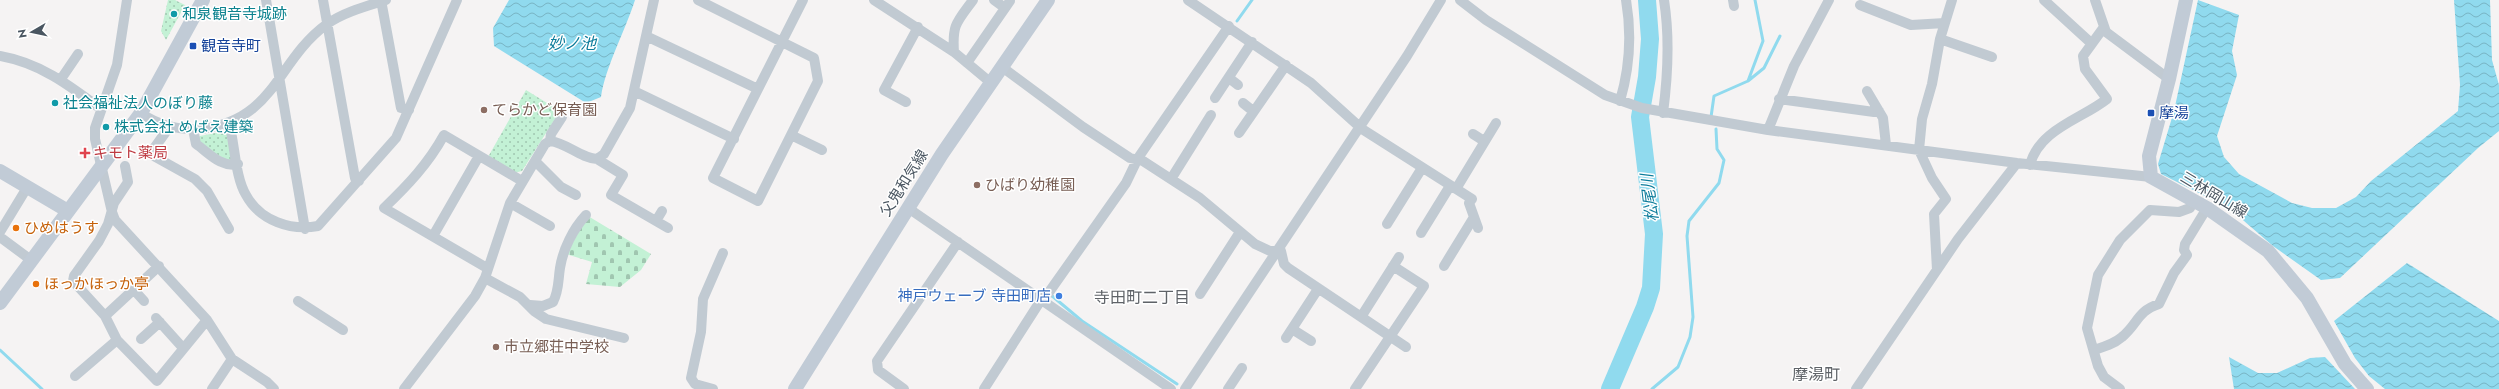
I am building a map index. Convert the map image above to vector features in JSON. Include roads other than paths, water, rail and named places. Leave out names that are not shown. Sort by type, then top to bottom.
[{"type":"main road","points":[[0,303],[141,113],[203,0]]},
{"type":"main road","name":"父鬼和気線","points":[[795,389],[908,208],[990,82],[1048,0]]},
{"type":"main road","points":[[2151,177],[2149,156],[2169,79],[2186,0]]},
{"type":"main road","points":[[0,171],[28,186],[68,211]]},
{"type":"main road","name":"三林岡山線","points":[[2151,177],[2207,208],[2268,251],[2286,271],[2320,319],[2345,364],[2367,389]]},
{"type":"street","points":[[127,0],[116,65],[95,128],[102,167],[115,220],[159,266],[207,320],[232,359],[267,382],[274,389]]},
{"type":"street","points":[[266,0],[305,228]]},
{"type":"street","points":[[323,0],[355,178],[360,181]]},
{"type":"street","points":[[230,123],[245,195],[254,206],[274,222],[305,228],[318,226],[360,181],[396,138],[456,0]]},
{"type":"street","points":[[597,159],[604,154],[630,108],[654,0]]},
{"type":"street","points":[[698,0],[782,42],[814,58],[818,81],[758,201],[713,178],[734,139],[758,89],[782,42],[803,0]]},
{"type":"street","points":[[874,0],[918,27],[954,52],[990,82]]},
{"type":"street","points":[[954,52],[953,33],[955,25],[973,0]]},
{"type":"street","points":[[967,63],[1008,4],[994,0]]},
{"type":"street","points":[[1188,0],[1311,83],[1360,126],[1422,168],[1472,199],[1469,203],[1478,228]]},
{"type":"street","points":[[1185,389],[1275,251],[1360,126],[1441,0]]},
{"type":"street","points":[[1460,0],[1486,20],[1604,95],[1622,102],[1662,113],[1768,130],[2030,165],[2151,177]]},
{"type":"street","points":[[1622,102],[1628,74],[1630,36],[1626,0]]},
{"type":"street","points":[[1662,113],[1668,74],[1668,44],[1664,0]]},
{"type":"street","points":[[1768,130],[1779,99],[1794,66],[1829,0]]},
{"type":"street","points":[[1937,270],[1934,214],[1946,199],[1932,178],[1919,150],[1922,119],[1932,84],[1940,39],[1952,0]]},
{"type":"street","points":[[2044,0],[2091,43]]},
{"type":"street","points":[[141,113],[150,120],[170,126],[193,130],[230,123],[263,102],[306,43],[328,24],[341,16],[383,1],[401,108],[409,110]]},
{"type":"street","points":[[2099,3],[2106,32],[2169,79]]},
{"type":"street","points":[[1860,5],[1911,25],[1945,24]]},
{"type":"street","points":[[984,389],[1041,300],[1047,296],[1126,183],[1228,26]]},
{"type":"street","points":[[906,102],[884,90],[918,27]]},
{"type":"street","points":[[2030,165],[2046,138],[2093,110],[2107,98],[2085,69],[2083,56],[2091,43],[2104,28]]},
{"type":"street","points":[[646,36],[758,89]]},
{"type":"street","points":[[1940,39],[1992,57]]},
{"type":"street","points":[[1215,98],[1252,42]]},
{"type":"street","points":[[60,79],[78,54]]},
{"type":"street","points":[[0,56],[19,59],[60,79],[101,109]]},
{"type":"street","points":[[1239,132],[1286,65]]},
{"type":"street","points":[[1002,67],[1083,127],[1130,158],[1141,159],[1171,179],[1221,214],[1255,244],[1275,251],[1281,251],[1288,268],[1406,347]]},
{"type":"street","points":[[1229,78],[1238,85]]},
{"type":"street","points":[[634,91],[734,139]]},
{"type":"street","points":[[1867,91],[1883,118],[1886,145]]},
{"type":"street","points":[[1779,99],[1874,112],[1879,111]]},
{"type":"street","points":[[1243,103],[1253,111]]},
{"type":"street","points":[[1171,179],[1211,115]]},
{"type":"street","points":[[550,141],[551,134],[562,117]]},
{"type":"street","points":[[1421,233],[1496,123]]},
{"type":"street","points":[[170,126],[150,154],[195,179],[207,191],[229,229]]},
{"type":"street","points":[[193,130],[196,144],[219,162],[231,166],[238,164]]},
{"type":"street","points":[[1473,134],[1484,141]]},
{"type":"street","points":[[488,268],[384,208],[416,178],[431,158],[444,135],[522,181]]},
{"type":"street","points":[[791,135],[822,150]]},
{"type":"street","points":[[404,389],[475,296],[485,278],[510,203],[545,144],[550,141],[557,142],[589,158],[597,159],[623,175],[609,199],[668,228]]},
{"type":"street","points":[[433,236],[479,156]]},
{"type":"street","points":[[534,161],[561,187],[576,195]]},
{"type":"street","points":[[1856,389],[1937,270],[2017,163]]},
{"type":"street","points":[[125,166],[128,182],[114,203],[112,212],[102,235],[74,276],[73,281],[105,316],[117,340],[155,385],[183,348],[207,320]]},
{"type":"street","points":[[1387,224],[1422,168]]},
{"type":"street","points":[[0,232],[28,186]]},
{"type":"street","points":[[2120,389],[2104,376],[2087,328],[2098,275],[2120,240],[2150,210],[2179,212],[2190,208],[2194,200]]},
{"type":"street","points":[[510,203],[550,226]]},
{"type":"street","points":[[908,208],[1171,389]]},
{"type":"street","points":[[2094,350],[2114,343],[2123,336],[2146,308],[2159,304],[2174,273],[2187,255],[2184,250],[2185,244],[2207,208]]},
{"type":"street","points":[[656,221],[662,211]]},
{"type":"street","points":[[530,305],[543,306],[553,302],[558,287],[563,255],[572,234],[586,215]]},
{"type":"street","points":[[1444,266],[1474,217]]},
{"type":"street","points":[[1200,294],[1240,232]]},
{"type":"street","points":[[0,237],[31,260]]},
{"type":"street","points":[[904,389],[878,370],[877,361],[958,242]]},
{"type":"street","points":[[713,389],[695,384],[691,378],[701,332],[702,299],[723,253]]},
{"type":"street","points":[[1355,389],[1372,356],[1390,337],[1424,286],[1396,262],[1361,317]]},
{"type":"street","points":[[105,316],[159,266]]},
{"type":"street","points":[[485,278],[530,305],[534,311],[546,319],[624,338]]},
{"type":"street","points":[[1286,338],[1318,289]]},
{"type":"street","points":[[134,290],[144,301]]},
{"type":"street","points":[[298,301],[343,330]]},
{"type":"street","points":[[141,339],[158,320],[183,348]]},
{"type":"street","points":[[1292,329],[1311,342]]},
{"type":"street","points":[[75,376],[117,340]]},
{"type":"street","points":[[212,389],[232,359]]},
{"type":"street","points":[[1228,389],[1242,368]]},
{"type":"water","name":"妙ノ池","points":[[509,0],[635,0],[611,62],[601,97],[586,103],[494,46],[493,28]]},
{"type":"water","points":[[2198,0],[2239,15],[2232,51],[2237,75],[2217,136],[2224,157],[2239,174],[2292,203],[2312,208],[2336,208],[2356,197],[2371,181],[2458,111],[2460,85],[2454,0],[2490,0],[2492,60],[2499,85],[2499,131],[2478,148],[2340,278],[2321,280],[2273,246],[2229,208],[2161,174],[2158,164],[2174,111]]},
{"type":"water","points":[[2407,263],[2499,321],[2499,389],[2385,389],[2369,376],[2355,358],[2334,321]]},
{"type":"water","points":[[2229,357],[2258,373],[2277,373],[2310,358],[2325,357],[2355,389],[2234,389]]},
{"type":"waterway","points":[[1237,21],[1252,0]]},
{"type":"waterway","name":"松尾川","points":[[1610,389],[1645,307],[1651,288],[1654,234],[1640,117],[1647,77],[1650,39],[1647,0]]},
{"type":"waterway","points":[[1748,81],[1763,41],[1755,0]]},
{"type":"waterway","points":[[1711,117],[1714,96],[1748,81],[1764,68],[1780,36]]},
{"type":"waterway","points":[[1652,389],[1678,367],[1690,337],[1693,317],[1687,236],[1689,221],[1719,183],[1724,160],[1717,149],[1716,129]]},
{"type":"waterway","points":[[1051,295],[1082,321],[1177,384]]},
{"type":"waterway","points":[[0,350],[42,389]]},
{"type":"place","name":"和泉観音寺城跡","points":[[174,14]]},
{"type":"place","name":"観音寺町","points":[[193,46]]},
{"type":"place","name":"社会福祉法人のぼり藤","points":[[55,103]]},
{"type":"place","name":"てらかど保育園","points":[[484,110]]},
{"type":"place","name":"摩湯","points":[[2151,113]]},
{"type":"place","name":"株式会社 めばえ建築","points":[[106,127]]},
{"type":"place","name":"キモト薬局","points":[[85,153]]},
{"type":"place","name":"ひばり幼稚園","points":[[977,185]]},
{"type":"place","name":"ひめはうす","points":[[16,228]]},
{"type":"place","name":"ほっかほっか亭","points":[[36,284]]},
{"type":"place","name":"神戸ウェーブ 寺田町店","points":[[1059,296]]},
{"type":"place","name":"市立郷荘中学校","points":[[496,347]]},
{"type":"district","name":"寺田町二丁目","points":[[1142,297]]},
{"type":"district","name":"摩湯町","points":[[1816,374]]}]
